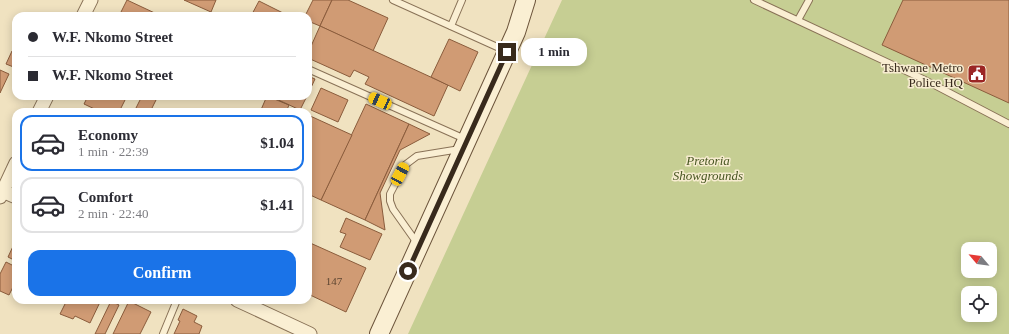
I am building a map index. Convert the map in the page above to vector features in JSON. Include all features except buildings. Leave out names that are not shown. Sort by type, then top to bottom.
[{"type":"main road","points":[[379,334],[516,32],[526,0]]},
{"type":"main road","points":[[516,32],[536,0]]},
{"type":"street","points":[[85,12],[91,0]]},
{"type":"street","points":[[12,171],[1,193],[12,196]]},
{"type":"street","points":[[246,304],[310,334]]},
{"type":"lane","points":[[393,0],[507,52]]},
{"type":"lane","points":[[451,26],[462,0]]},
{"type":"lane","points":[[754,0],[923,79],[1009,124]]},
{"type":"lane","points":[[798,20],[809,0]]},
{"type":"lane","points":[[312,71],[465,144]]},
{"type":"lane","points":[[420,246],[393,209],[390,201],[390,194],[405,165],[417,156],[465,144]]},
{"type":"lane","points":[[163,334],[175,304]]},
{"type":"green space","name":"Pretoria Showgrounds","points":[[562,0],[1009,0],[1009,334],[408,334]]},
{"type":"place","name":"Tshwane Metro Police HQ","points":[[977,74]]},
{"type":"route","points":[[408,271],[507,52]]}]
